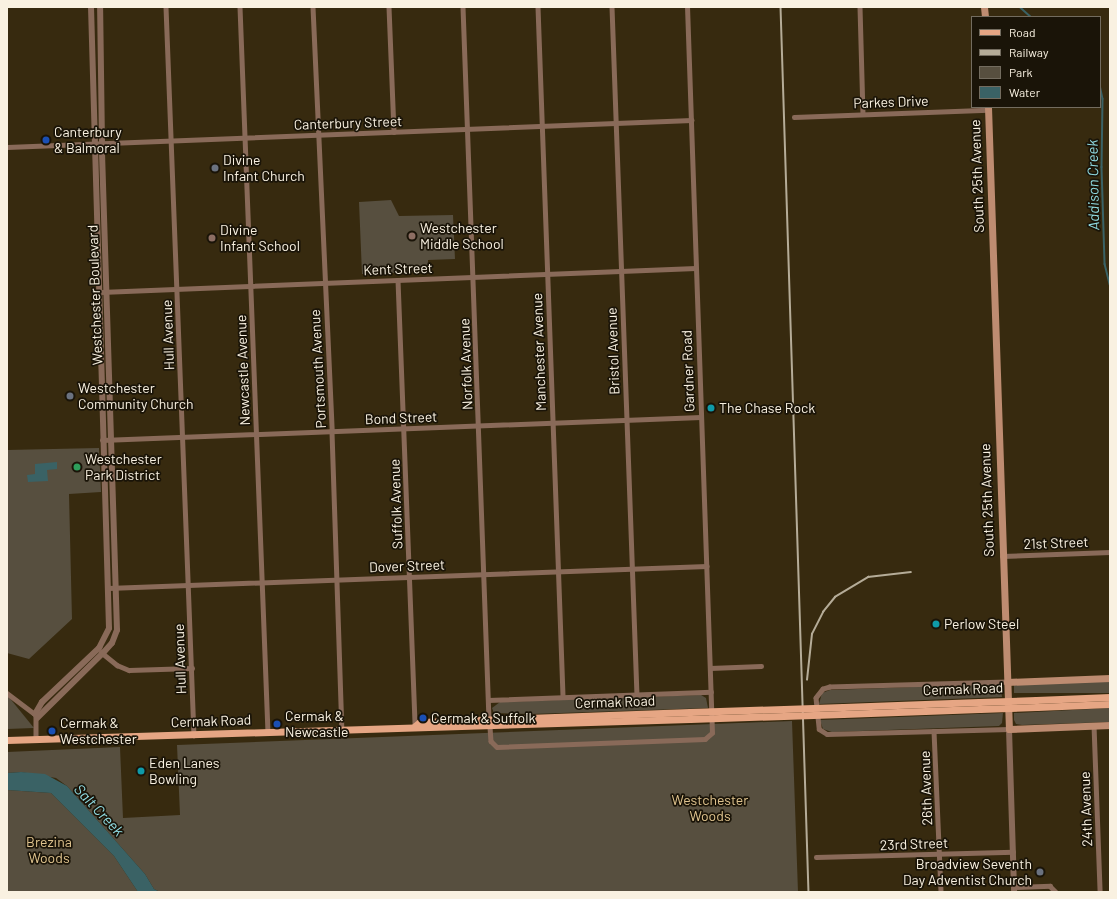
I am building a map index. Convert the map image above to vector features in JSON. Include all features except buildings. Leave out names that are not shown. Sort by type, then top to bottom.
[{"type":"main road","name":"South 25th Avenue","points":[[988,108],[1009,729]]},
{"type":"main road","points":[[1007,682],[1110,678]]},
{"type":"main road","name":"Cermak Road","points":[[7,740],[194,735],[416,726],[420,722],[490,723],[1037,703],[1110,697]]},
{"type":"main road","name":"Cermak Road","points":[[1037,703],[1110,704]]},
{"type":"main road","points":[[1009,729],[1110,725]]},
{"type":"street","name":"Westchester Boulevard","points":[[36,716],[100,651],[112,643],[117,630],[104,292],[94,143],[90,7]]},
{"type":"street","name":"Westchester Boulevard","points":[[100,7],[104,292],[102,440],[109,628],[100,651]]},
{"type":"street","name":"Hull Avenue","points":[[166,7],[194,735]]},
{"type":"street","name":"Newcastle Avenue","points":[[240,7],[268,732]]},
{"type":"street","name":"Portsmouth Avenue","points":[[313,7],[332,432],[342,729]]},
{"type":"street","points":[[389,7],[394,132]]},
{"type":"street","name":"Norfolk Avenue","points":[[463,7],[490,723]]},
{"type":"street","name":"Manchester Avenue","points":[[538,7],[563,697]]},
{"type":"street","name":"Bristol Avenue","points":[[612,7],[637,694]]},
{"type":"street","name":"Gardner Road","points":[[490,723],[491,741],[497,747],[705,739],[712,733],[687,7]]},
{"type":"street","points":[[860,7],[863,114]]},
{"type":"street","name":"Parkes Drive","points":[[794,117],[988,108]]},
{"type":"street","name":"Canterbury Street","points":[[7,148],[94,143],[691,120]]},
{"type":"street","name":"Kent Street","points":[[104,292],[696,268]]},
{"type":"street","name":"Suffolk Avenue","points":[[398,280],[416,726]]},
{"type":"street","name":"Bond Street","points":[[102,440],[701,417]]},
{"type":"street","name":"21st Street","points":[[1002,556],[1110,552]]},
{"type":"street","name":"Dover Street","points":[[108,588],[706,566]]},
{"type":"street","points":[[100,651],[117,665],[129,670],[192,668]]},
{"type":"street","points":[[710,668],[761,666]]},
{"type":"street","name":"Cermak Road","points":[[1007,682],[830,687],[823,689],[816,698],[819,729],[827,734],[1009,729]]},
{"type":"street","name":"Cermak Road","points":[[488,700],[711,692]]},
{"type":"street","points":[[7,693],[36,716],[36,739]]},
{"type":"street","name":"24th Avenue","points":[[1094,726],[1100,892]]},
{"type":"street","name":"South 25th Avenue","points":[[1009,729],[1014,890]]},
{"type":"street","name":"26th Avenue","points":[[934,732],[941,892]]},
{"type":"street","name":"23rd Street","points":[[816,857],[1013,852]]},
{"type":"street","points":[[1014,890],[1055,890]]},
{"type":"green space","points":[[391,200],[399,216],[453,215],[455,259],[428,260],[428,272],[362,274],[359,202]]},
{"type":"green space","points":[[99,448],[101,492],[69,494],[72,619],[29,659],[7,653],[7,450]]},
{"type":"green space","points":[[1014,680],[1110,680],[1110,693],[1014,693]]},
{"type":"green space","points":[[997,684],[1001,686],[1002,697],[819,704],[822,693],[830,690]]},
{"type":"green space","points":[[7,695],[8,696],[34,728],[7,729]]},
{"type":"green space","points":[[701,695],[706,698],[708,708],[531,714],[494,713],[492,708],[500,702]]},
{"type":"green space","points":[[1110,708],[1110,722],[1022,725],[1016,724],[1014,720],[1014,713]]},
{"type":"green space","points":[[1003,713],[1002,723],[999,726],[832,732],[823,729],[820,720]]},
{"type":"green space","name":"Westchester Woods","points":[[792,721],[798,892],[160,892],[154,889],[145,874],[67,786],[56,778],[21,772],[7,773],[7,752],[120,747],[123,818],[180,815],[177,745]]},
{"type":"green space","name":"Brezina Woods","points":[[7,790],[51,793],[114,856],[138,892],[7,892]]},
{"type":"water","points":[[57,462],[57,469],[47,470],[48,481],[28,482],[27,475],[35,474],[35,464]]},
{"type":"water","name":"Salt Creek","points":[[21,772],[45,774],[67,786],[145,874],[154,889],[160,892],[138,892],[114,856],[51,793],[7,790],[7,773]]},
{"type":"waterway","name":"Addison Creek","points":[[1020,7],[1030,16]]},
{"type":"waterway","name":"Addison Creek","points":[[1101,90],[1103,99],[1102,167],[1105,264],[1110,284]]},
{"type":"railway","points":[[781,7],[809,892]]},
{"type":"railway","points":[[807,680],[812,634],[823,612],[835,597],[868,577],[911,572]]},
{"type":"place","name":"Canterbury & Balmoral","points":[[46,140]]},
{"type":"place","name":"Divine Infant Church","points":[[215,168]]},
{"type":"place","name":"Westchester Middle School","points":[[412,236]]},
{"type":"place","name":"Divine Infant School","points":[[212,238]]},
{"type":"place","name":"Westchester Community Church","points":[[70,396]]},
{"type":"place","name":"The Chase Rock","points":[[711,408]]},
{"type":"place","name":"Westchester Park District","points":[[77,467]]},
{"type":"place","name":"Perlow Steel","points":[[936,624]]},
{"type":"place","name":"Cermak & Suffolk","points":[[423,718]]},
{"type":"place","name":"Cermak & Newcastle","points":[[277,724]]},
{"type":"place","name":"Cermak & Westchester","points":[[52,731]]},
{"type":"place","name":"Eden Lanes Bowling","points":[[141,771]]},
{"type":"place","name":"Broadview Seventh Day Adventist Church","points":[[1040,872]]}]
